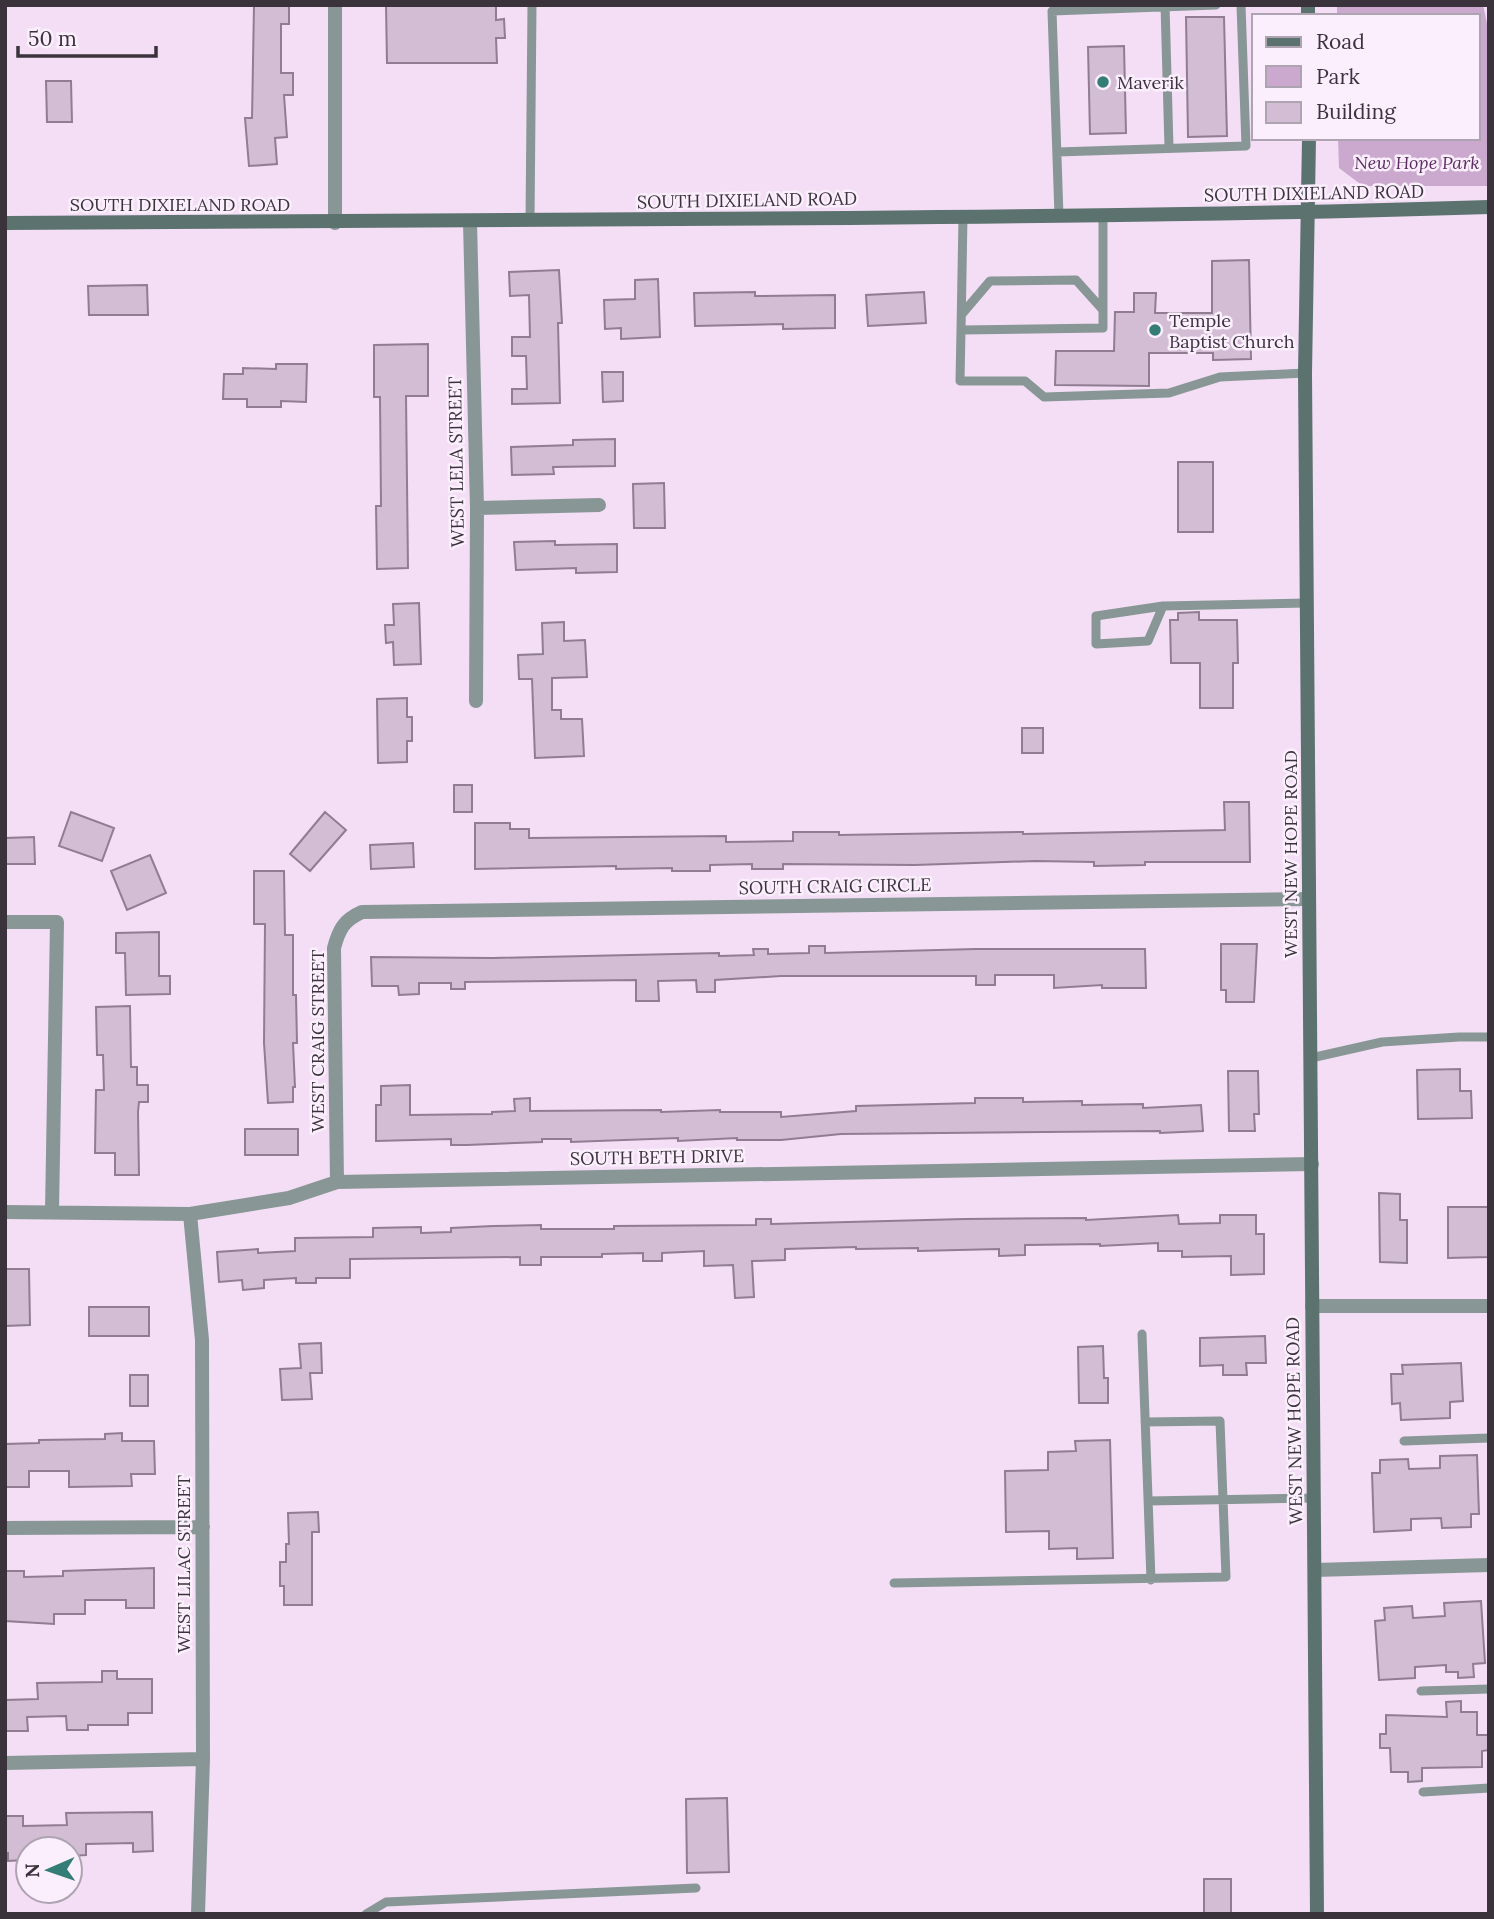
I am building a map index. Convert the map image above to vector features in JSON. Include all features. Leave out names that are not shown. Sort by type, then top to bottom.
[{"type":"main road","name":"WEST NEW HOPE ROAD","points":[[1308,140],[1305,373],[1317,1914]]},
{"type":"main road","name":"SOUTH DIXIELAND ROAD","points":[[5,223],[530,222],[1103,216],[1489,207]]},
{"type":"street","points":[[335,5],[335,223]]},
{"type":"street","name":"WEST LELA STREET","points":[[470,222],[477,508],[476,701]]},
{"type":"street","points":[[477,508],[599,505]]},
{"type":"street","name":"SOUTH CRAIG CIRCLE","points":[[362,912],[1309,899]]},
{"type":"street","name":"WEST CRAIG STREET","points":[[337,1182],[334,948],[338,931],[348,918],[362,912]]},
{"type":"street","points":[[5,922],[57,922],[52,1211]]},
{"type":"street","name":"SOUTH BETH DRIVE","points":[[5,1212],[190,1214],[289,1198],[337,1182],[1312,1164]]},
{"type":"street","name":"WEST LILAC STREET","points":[[190,1214],[202,1340],[203,1759],[198,1914]]},
{"type":"street","points":[[1312,1306],[1489,1306]]},
{"type":"street","points":[[5,1528],[203,1527]]},
{"type":"street","points":[[1315,1570],[1489,1565]]},
{"type":"street","points":[[5,1763],[203,1759]]},
{"type":"lane","points":[[530,222],[532,5]]},
{"type":"lane","points":[[1059,216],[1052,10],[1216,5]]},
{"type":"lane","points":[[1057,152],[1246,146],[1241,5]]},
{"type":"lane","points":[[1165,6],[1170,148]]},
{"type":"lane","points":[[961,330],[1103,328],[1103,216]]},
{"type":"lane","points":[[963,217],[960,381],[1025,381],[1044,397],[1169,393],[1220,377],[1305,373]]},
{"type":"lane","points":[[961,315],[990,281],[1076,280],[1103,310]]},
{"type":"lane","points":[[1163,606],[1148,641],[1096,644],[1096,616],[1163,606],[1307,603]]},
{"type":"lane","points":[[1311,1058],[1382,1042],[1489,1037]]},
{"type":"lane","points":[[1142,1334],[1151,1580]]},
{"type":"lane","points":[[894,1583],[1226,1577],[1220,1421],[1145,1422]]},
{"type":"lane","points":[[1404,1441],[1489,1438]]},
{"type":"lane","points":[[1148,1501],[1314,1498]]},
{"type":"lane","points":[[1421,1691],[1489,1689]]},
{"type":"lane","points":[[1423,1792],[1489,1788]]},
{"type":"lane","points":[[366,1914],[386,1902],[696,1888]]},
{"type":"green space","name":"New Hope Park","points":[[1337,5],[1483,5],[1489,32],[1489,186],[1363,186],[1339,168],[1338,140],[1480,140],[1480,14],[1337,14]]},
{"type":"building","points":[[254,5],[289,5],[289,24],[281,24],[281,73],[293,73],[293,95],[284,95],[287,137],[275,138],[277,164],[249,166],[245,118],[252,118]]},
{"type":"building","points":[[386,5],[496,5],[496,20],[504,19],[505,38],[496,38],[497,63],[387,63]]},
{"type":"building","points":[[1186,17],[1224,17],[1227,136],[1188,137]]},
{"type":"building","points":[[1124,46],[1126,133],[1090,134],[1088,47]]},
{"type":"building","points":[[46,81],[71,81],[72,122],[47,122]]},
{"type":"building","points":[[1249,260],[1251,359],[1213,360],[1213,353],[1149,353],[1149,386],[1055,385],[1056,351],[1114,351],[1115,312],[1134,312],[1134,293],[1156,293],[1155,313],[1212,313],[1212,261]]},
{"type":"building","points":[[559,270],[562,323],[558,323],[560,403],[512,404],[512,389],[527,389],[526,356],[512,356],[512,337],[530,337],[529,295],[510,296],[509,272]]},
{"type":"building","points":[[658,279],[660,337],[621,339],[621,328],[605,329],[604,300],[635,299],[635,280]]},
{"type":"building","points":[[147,285],[148,315],[89,315],[88,286]]},
{"type":"building","points":[[755,292],[755,296],[835,295],[835,328],[783,329],[783,324],[695,326],[694,293]]},
{"type":"building","points":[[924,292],[926,323],[868,326],[866,295]]},
{"type":"building","points":[[428,344],[428,396],[406,396],[408,568],[377,569],[376,506],[381,506],[380,397],[374,397],[374,345]]},
{"type":"building","points":[[276,364],[307,364],[306,402],[281,401],[281,407],[247,407],[247,399],[223,399],[224,374],[243,374],[243,368],[276,369]]},
{"type":"building","points":[[602,372],[623,372],[623,401],[603,402]]},
{"type":"building","points":[[615,439],[615,466],[553,467],[554,474],[512,475],[511,447],[573,445],[573,440]]},
{"type":"building","points":[[1178,462],[1213,462],[1213,532],[1178,532]]},
{"type":"building","points":[[664,483],[665,528],[634,528],[633,484]]},
{"type":"building","points":[[555,541],[555,545],[617,544],[617,572],[576,573],[576,568],[516,570],[514,542]]},
{"type":"building","points":[[419,603],[421,664],[394,665],[393,642],[386,643],[385,625],[394,625],[393,604]]},
{"type":"building","points":[[1199,612],[1199,620],[1237,620],[1238,663],[1233,663],[1233,708],[1200,708],[1200,663],[1171,663],[1170,620],[1178,620],[1178,613]]},
{"type":"building","points":[[564,622],[564,641],[585,640],[587,677],[552,678],[552,710],[561,710],[561,719],[582,719],[584,756],[535,758],[532,679],[519,679],[518,655],[543,654],[542,623]]},
{"type":"building","points":[[407,698],[407,717],[412,717],[412,741],[407,741],[407,762],[378,763],[377,699]]},
{"type":"building","points":[[1022,728],[1043,728],[1043,753],[1022,753]]},
{"type":"building","points":[[454,785],[472,785],[472,812],[454,812]]},
{"type":"building","points":[[1224,802],[1249,802],[1250,862],[1145,862],[1145,865],[1094,866],[1094,862],[1035,861],[915,865],[783,864],[783,869],[752,869],[752,864],[710,865],[710,871],[672,871],[672,868],[616,869],[616,866],[475,869],[475,823],[510,823],[510,829],[529,829],[529,838],[726,836],[726,842],[793,841],[793,832],[839,832],[839,835],[1225,830]]},
{"type":"building","points":[[71,812],[114,828],[102,861],[59,846]]},
{"type":"building","points":[[325,812],[346,830],[310,871],[290,854]]},
{"type":"building","points":[[34,837],[35,864],[5,864],[5,838]]},
{"type":"building","points":[[413,843],[414,867],[371,869],[370,845]]},
{"type":"building","points":[[150,855],[166,893],[127,910],[111,871]]},
{"type":"building","points":[[254,871],[284,871],[285,935],[293,935],[293,995],[296,995],[297,1043],[293,1043],[293,1102],[268,1103],[264,1043],[265,924],[254,924]]},
{"type":"building","points":[[159,932],[159,976],[170,976],[170,994],[126,995],[125,953],[116,953],[116,933]]},
{"type":"building","points":[[1221,944],[1257,944],[1254,1002],[1226,1002],[1226,990],[1221,990]]},
{"type":"building","points":[[809,946],[825,946],[825,953],[976,949],[1145,949],[1146,988],[1102,988],[1102,985],[1054,988],[1054,975],[995,975],[995,985],[976,985],[976,976],[781,976],[715,980],[715,992],[697,992],[696,980],[658,981],[659,1001],[636,1001],[636,980],[465,982],[465,989],[451,989],[451,983],[419,983],[419,994],[399,995],[398,986],[372,986],[371,957],[493,958],[719,953],[719,956],[754,955],[753,949],[768,949],[768,954],[809,953]]},
{"type":"building","points":[[130,1006],[131,1067],[137,1067],[137,1085],[148,1085],[148,1102],[139,1102],[139,1175],[115,1175],[115,1153],[95,1153],[96,1090],[104,1090],[103,1055],[97,1055],[96,1007]]},
{"type":"building","points":[[1460,1069],[1460,1091],[1471,1091],[1472,1118],[1418,1119],[1417,1070]]},
{"type":"building","points":[[1228,1071],[1258,1071],[1259,1114],[1254,1114],[1255,1131],[1229,1131]]},
{"type":"building","points":[[410,1085],[410,1115],[492,1114],[515,1111],[514,1099],[530,1098],[530,1111],[720,1110],[781,1112],[781,1117],[856,1111],[856,1106],[975,1103],[975,1098],[1023,1098],[1023,1102],[1082,1101],[1082,1105],[1143,1104],[1143,1108],[1201,1105],[1203,1131],[841,1134],[781,1140],[737,1138],[678,1141],[678,1138],[571,1142],[571,1139],[542,1139],[542,1142],[467,1145],[451,1145],[451,1139],[376,1141],[376,1105],[381,1105],[381,1086]]},
{"type":"building","points":[[245,1129],[298,1129],[298,1155],[245,1155]]},
{"type":"building","points":[[1379,1193],[1400,1194],[1400,1220],[1407,1220],[1407,1263],[1380,1262]]},
{"type":"building","points":[[1448,1207],[1489,1207],[1489,1257],[1448,1258]]},
{"type":"building","points":[[1178,1215],[1179,1224],[1220,1223],[1220,1215],[1256,1215],[1256,1234],[1264,1234],[1264,1274],[1231,1275],[1231,1256],[1182,1257],[1182,1251],[1158,1251],[1158,1243],[1100,1246],[1025,1245],[1025,1255],[999,1256],[999,1249],[918,1251],[918,1248],[856,1247],[785,1249],[785,1260],[752,1261],[754,1297],[735,1298],[733,1265],[704,1266],[704,1251],[662,1253],[662,1261],[643,1261],[643,1253],[602,1254],[602,1257],[541,1257],[541,1265],[520,1265],[520,1257],[350,1259],[350,1278],[316,1278],[316,1283],[296,1283],[296,1278],[264,1280],[264,1288],[243,1290],[242,1280],[219,1282],[217,1252],[258,1249],[258,1253],[295,1251],[295,1238],[373,1237],[373,1228],[421,1227],[421,1233],[493,1226],[541,1225],[541,1229],[614,1229],[614,1226],[756,1225],[756,1219],[771,1219],[771,1224],[965,1219],[1086,1220]]},
{"type":"building","points":[[5,1269],[29,1269],[30,1325],[5,1326]]},
{"type":"building","points":[[89,1307],[149,1307],[149,1336],[89,1336]]},
{"type":"building","points":[[1265,1336],[1266,1363],[1246,1363],[1247,1375],[1223,1375],[1223,1365],[1200,1366],[1200,1338]]},
{"type":"building","points":[[321,1343],[322,1373],[310,1373],[312,1399],[282,1400],[280,1369],[301,1368],[299,1344]]},
{"type":"building","points":[[1103,1346],[1104,1378],[1108,1378],[1108,1403],[1079,1403],[1078,1347]]},
{"type":"building","points":[[1461,1363],[1463,1401],[1450,1402],[1450,1418],[1401,1420],[1400,1403],[1392,1404],[1391,1374],[1403,1374],[1402,1365]]},
{"type":"building","points":[[130,1375],[148,1375],[148,1406],[130,1406]]},
{"type":"building","points":[[122,1433],[122,1441],[154,1441],[155,1474],[131,1474],[132,1486],[69,1487],[69,1471],[29,1471],[29,1487],[6,1487],[5,1444],[39,1443],[39,1440],[105,1439],[105,1434]]},
{"type":"building","points":[[1110,1440],[1113,1558],[1077,1559],[1077,1548],[1049,1549],[1049,1531],[1006,1532],[1005,1471],[1048,1470],[1048,1452],[1076,1451],[1075,1441]]},
{"type":"building","points":[[1477,1455],[1479,1514],[1471,1514],[1471,1527],[1442,1528],[1441,1518],[1411,1519],[1411,1530],[1374,1532],[1372,1473],[1380,1473],[1380,1460],[1408,1459],[1409,1469],[1440,1468],[1440,1456]]},
{"type":"building","points":[[318,1512],[319,1532],[312,1532],[312,1605],[284,1605],[284,1586],[280,1586],[280,1562],[286,1562],[286,1544],[289,1544],[288,1513]]},
{"type":"building","points":[[154,1568],[154,1608],[126,1608],[126,1600],[85,1600],[85,1614],[54,1614],[54,1624],[5,1621],[5,1571],[24,1571],[24,1577],[63,1576],[63,1571]]},
{"type":"building","points":[[1481,1601],[1485,1663],[1473,1664],[1474,1677],[1458,1678],[1458,1672],[1446,1672],[1446,1665],[1415,1667],[1415,1678],[1379,1680],[1375,1621],[1385,1620],[1384,1608],[1412,1606],[1413,1618],[1445,1616],[1444,1603]]},
{"type":"building","points":[[102,1671],[117,1671],[117,1679],[152,1679],[152,1713],[128,1713],[128,1725],[88,1725],[88,1730],[67,1730],[66,1716],[27,1717],[28,1731],[5,1731],[5,1700],[38,1699],[37,1683],[102,1682]]},
{"type":"building","points":[[1461,1701],[1461,1712],[1477,1712],[1477,1735],[1489,1735],[1489,1750],[1482,1751],[1482,1767],[1422,1768],[1422,1781],[1408,1782],[1408,1772],[1391,1772],[1390,1748],[1380,1748],[1380,1734],[1386,1734],[1386,1715],[1447,1717],[1446,1702]]},
{"type":"building","points":[[727,1798],[729,1872],[687,1873],[686,1799]]},
{"type":"building","points":[[152,1812],[153,1851],[133,1852],[133,1843],[86,1844],[84,1855],[84,1835],[14,1835],[14,1861],[8,1861],[8,1853],[5,1853],[5,1816],[23,1816],[23,1826],[67,1825],[66,1813]]},
{"type":"building","points":[[1204,1879],[1231,1879],[1231,1914],[1204,1914]]},
{"type":"place","name":"Maverik","points":[[1103,82]]},
{"type":"place","name":"Temple Baptist Church","points":[[1155,330]]}]
